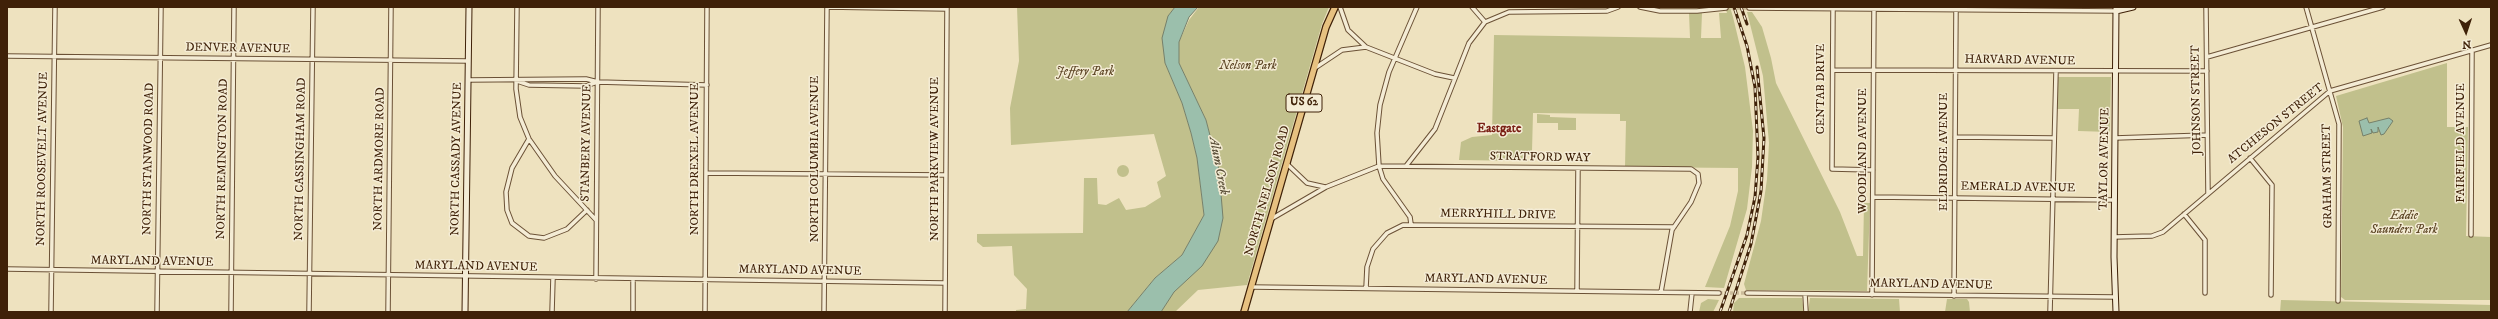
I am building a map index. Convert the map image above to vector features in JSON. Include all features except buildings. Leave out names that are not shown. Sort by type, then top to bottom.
[{"type":"main road","name":"NORTH NELSON ROAD","points":[[1244,312],[1326,27],[1335,7]]},
{"type":"street","name":"NORTH ROOSEVELT AVENUE","points":[[51,312],[55,7]]},
{"type":"street","name":"NORTH STANWOOD ROAD","points":[[157,312],[160,7]]},
{"type":"street","name":"NORTH REMINGTON ROAD","points":[[231,312],[234,7]]},
{"type":"street","name":"NORTH CASSINGHAM ROAD","points":[[309,312],[313,7]]},
{"type":"street","name":"NORTH ARDMORE ROAD","points":[[388,312],[391,7]]},
{"type":"street","name":"NORTH CASSADY AVENUE","points":[[465,312],[469,7]]},
{"type":"street","points":[[517,7],[516,81],[520,116],[530,139],[555,176],[596,220]]},
{"type":"street","name":"STANBERY AVENUE","points":[[596,279],[598,7]]},
{"type":"street","name":"NORTH DREXEL AVENUE","points":[[705,312],[707,7]]},
{"type":"street","points":[[826,7],[947,8]]},
{"type":"street","name":"NORTH COLUMBIA AVENUE","points":[[824,312],[826,7]]},
{"type":"street","points":[[1340,7],[1348,30],[1366,47],[1435,74],[1454,78]]},
{"type":"street","points":[[1411,224],[1410,217],[1388,188],[1379,166],[1379,116],[1384,90],[1394,58],[1417,7]]},
{"type":"street","points":[[1472,7],[1485,22]]},
{"type":"street","points":[[1406,166],[1435,130],[1468,43],[1485,22],[1509,12],[1545,9],[1607,11],[1618,7]]},
{"type":"street","points":[[1640,7],[1660,11],[1697,11],[1726,8],[1721,7]]},
{"type":"street","points":[[1749,8],[2116,9],[2133,7]]},
{"type":"street","name":"JOHNSON STREET","points":[[2206,7],[2208,193]]},
{"type":"street","name":"GRAHAM STREET","points":[[2306,7],[2330,91],[2339,132],[2338,301]]},
{"type":"street","points":[[2207,57],[2383,7]]},
{"type":"street","name":"NORTH PARKVIEW AVENUE","points":[[945,312],[947,8]]},
{"type":"street","name":"CENTAB DRIVE","points":[[1833,8],[1833,170],[1873,170]]},
{"type":"street","name":"WOODLAND AVENUE","points":[[1872,295],[1874,8]]},
{"type":"street","name":"ELDRIDGE AVENUE","points":[[1954,296],[1956,9]]},
{"type":"street","name":"TAYLOR AVENUE","points":[[2116,9],[2114,200],[2116,312]]},
{"type":"street","name":"ATCHESON STREET","points":[[2114,237],[2158,235],[2330,91],[2491,45]]},
{"type":"street","points":[[1314,69],[1342,50],[1366,47]]},
{"type":"street","name":"FAIRFIELD AVENUE","points":[[2471,235],[2472,50]]},
{"type":"street","name":"DENVER AVENUE","points":[[7,56],[468,61]]},
{"type":"street","name":"HARVARD AVENUE","points":[[1832,70],[2056,72],[2207,71]]},
{"type":"street","points":[[2050,312],[2056,72]]},
{"type":"street","points":[[468,80],[516,81],[529,78],[586,79],[598,82],[706,84]]},
{"type":"street","points":[[516,81],[529,85],[586,86],[598,82]]},
{"type":"street","points":[[1955,136],[2054,138]]},
{"type":"street","points":[[2115,138],[2207,136]]},
{"type":"street","points":[[530,139],[512,168],[506,192],[507,210],[512,223],[529,236],[544,238],[567,229],[587,210]]},
{"type":"street","points":[[2250,158],[2272,185],[2271,296]]},
{"type":"street","points":[[1287,164],[1307,183],[1326,187]]},
{"type":"street","points":[[1271,220],[1326,187],[1379,166]]},
{"type":"street","name":"STRATFORD WAY","points":[[1379,166],[1691,169],[1698,174],[1699,183],[1691,202],[1674,227]]},
{"type":"street","points":[[1577,291],[1578,168]]},
{"type":"street","points":[[706,173],[946,175]]},
{"type":"street","name":"EMERALD AVENUE","points":[[1873,196],[2114,200]]},
{"type":"street","points":[[2184,214],[2205,240],[2205,293]]},
{"type":"street","name":"MERRYHILL DRIVE","points":[[1366,288],[1369,259],[1377,242],[1394,228],[1411,224],[1674,227]]},
{"type":"street","points":[[1661,292],[1668,250],[1674,227]]},
{"type":"street","name":"MARYLAND AVENUE","points":[[7,269],[634,280],[945,283]]},
{"type":"street","points":[[552,312],[553,278]]},
{"type":"street","points":[[633,312],[634,280]]},
{"type":"street","name":"MARYLAND AVENUE","points":[[1252,287],[1719,293]]},
{"type":"street","points":[[1690,312],[1692,293]]},
{"type":"street","name":"MARYLAND AVENUE","points":[[1747,293],[2115,298]]},
{"type":"street","points":[[1805,294],[1806,312]]},
{"type":"green space","name":"Jeffery Park","points":[[1017,7],[1175,7],[1168,16],[1165,63],[1182,103],[1191,133],[1197,158],[1204,215],[1182,255],[1155,278],[1127,312],[1016,312],[1016,310],[1026,309],[1027,289],[1014,275],[1012,246],[983,247],[977,242],[977,234],[1083,233],[1084,178],[1097,178],[1098,204],[1106,205],[1119,198],[1126,210],[1145,207],[1161,197],[1157,182],[1166,176],[1154,134],[1011,145],[1010,108],[1019,61]]},
{"type":"green space","name":"Nelson Park","points":[[1199,7],[1329,7],[1322,24],[1247,285],[1198,290],[1175,312],[1161,312],[1215,224],[1219,170],[1206,120],[1179,63],[1179,42],[1189,20]]},
{"type":"green space","points":[[1725,7],[1730,7],[1745,67],[1753,131],[1752,167],[1747,209],[1724,288],[1705,287],[1730,226],[1738,191],[1738,168],[1625,167],[1626,121],[1620,121],[1620,114],[1533,113],[1532,151],[1526,152],[1526,161],[1459,160],[1461,142],[1472,137],[1492,135],[1494,35],[1690,38],[1689,13],[1702,13],[1701,38],[1721,38],[1719,13],[1727,13]]},
{"type":"green space","points":[[1747,12],[1752,12],[1762,27],[1771,58],[1776,83],[1840,212],[1857,256],[1863,256],[1864,203],[1870,203],[1867,291],[1746,290],[1744,284],[1761,221],[1767,179],[1769,143],[1763,76]]},
{"type":"green space","name":"Eddie Saunders Park","points":[[2447,63],[2447,127],[2468,127],[2466,236],[2491,237],[2491,300],[2345,300],[2341,297],[2343,127],[2336,96]]},
{"type":"green space","points":[[2058,77],[2111,77],[2110,132],[2078,131],[2079,109],[2057,109]]},
{"type":"green space","points":[[1537,114],[1550,115],[1550,117],[1576,118],[1576,130],[1558,130],[1558,123],[1537,123]]},
{"type":"green space","points":[[1123,165],[1127,167],[1129,171],[1127,175],[1123,177],[1119,175],[1117,171],[1119,167]]},
{"type":"green space","points":[[1739,298],[1802,298],[1804,312],[1733,312],[1734,303]]},
{"type":"green space","points":[[1810,298],[1899,299],[1900,312],[1808,312]]},
{"type":"green space","points":[[1708,299],[1719,300],[1713,312],[1699,312],[1701,303]]},
{"type":"green space","points":[[1947,299],[1967,299],[1969,302],[1970,312],[1945,312]]},
{"type":"green space","points":[[2281,300],[2491,305],[2491,312],[2280,312]]},
{"type":"shaded area","points":[[1175,7],[1198,7],[1189,17],[1179,42],[1179,63],[1206,120],[1219,170],[1223,218],[1218,241],[1202,266],[1174,292],[1161,312],[1127,312],[1155,278],[1182,255],[1204,215],[1197,158],[1191,133],[1182,103],[1165,63],[1162,38],[1168,16]]},
{"type":"shaded area","points":[[2367,118],[2369,123],[2389,118],[2393,121],[2384,134],[2381,135],[2378,127],[2378,132],[2373,133],[2371,129],[2372,133],[2363,136],[2359,121]]},
{"type":"tunnel","points":[[1726,8],[1749,8]]},
{"type":"tunnel","points":[[1719,293],[1747,293]]},
{"type":"railway","points":[[1720,312],[1747,235],[1755,197],[1758,157],[1755,87],[1747,46],[1734,7]]},
{"type":"railway","points":[[1741,7],[1747,24]]},
{"type":"railway","points":[[1729,312],[1751,244],[1761,191],[1764,138],[1757,67]]},
{"type":"district","name":"Eastgate","points":[[1499,129]]},
{"type":"water label","name":"Alum Creek","points":[[1218,166]]}]
